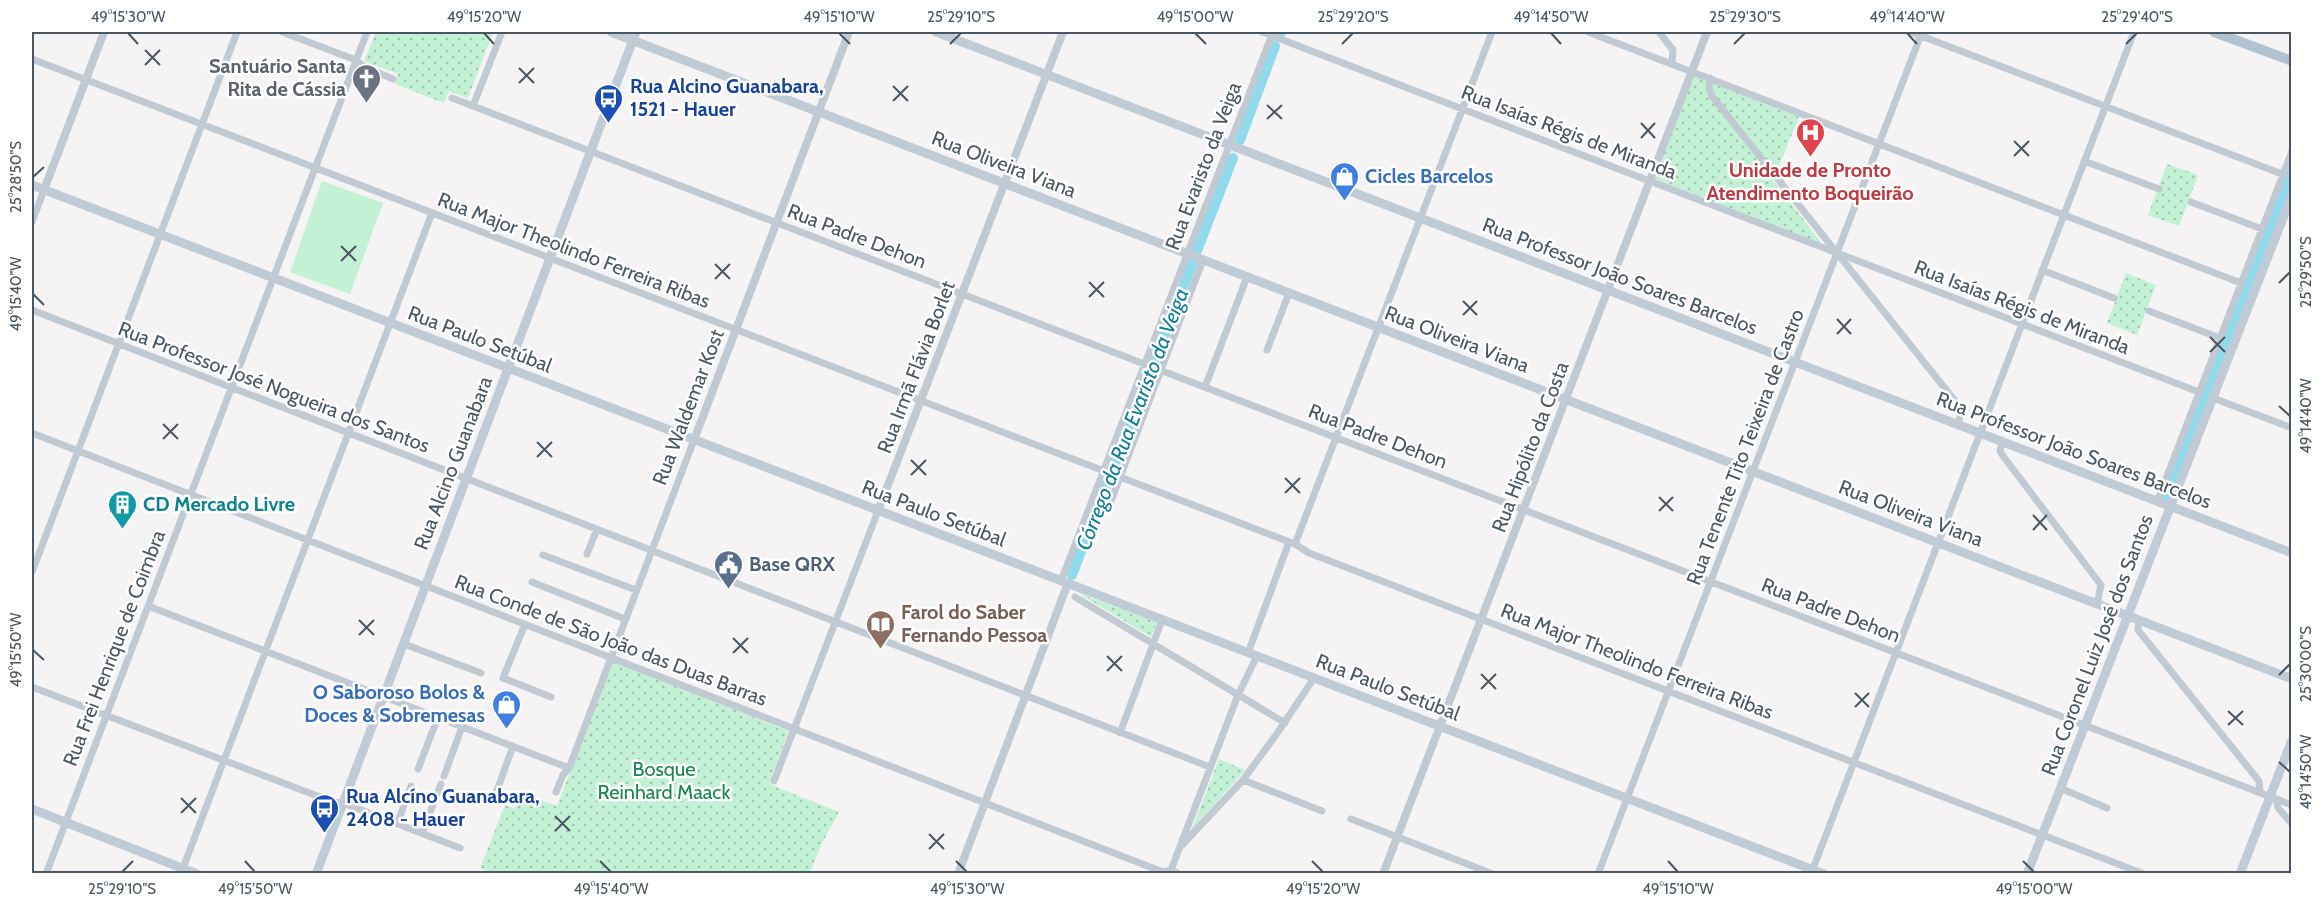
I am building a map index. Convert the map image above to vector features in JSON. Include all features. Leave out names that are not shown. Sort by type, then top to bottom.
[{"type":"main road","name":"Rua Oliveira Viana","points":[[611,32],[635,36],[819,112],[2292,679]]},
{"type":"main road","name":"Rua Professor João Soares Barcelos","points":[[936,32],[2292,554]]},
{"type":"main road","points":[[2214,32],[2292,61]]},
{"type":"main road","name":"Rua Alcino Guanabara","points":[[316,873],[635,36]]},
{"type":"main road","name":"Rua Paulo Setúbal","points":[[32,185],[1628,798],[1812,871],[1824,873]]},
{"type":"main road","name":"Rua Coronel Luiz José dos Santos","points":[[2027,873],[2292,195]]},
{"type":"main road","points":[[2240,873],[2292,740]]},
{"type":"main road","points":[[32,809],[196,873]]},
{"type":"street","points":[[32,222],[104,32]]},
{"type":"street","points":[[32,572],[33,562],[78,451],[237,32]]},
{"type":"street","points":[[282,32],[356,60],[363,67],[393,79]]},
{"type":"street","name":"Rua Frei Henrique de Coimbra","points":[[46,873],[367,32]]},
{"type":"street","points":[[473,106],[501,32]]},
{"type":"street","name":"Rua Waldemar Kost","points":[[556,792],[563,775],[569,768],[849,32]]},
{"type":"street","name":"Rua Irmã Flávia Borlet","points":[[774,781],[1063,32]]},
{"type":"street","name":"Rua Isaías Régis de Miranda","points":[[1262,32],[1272,33],[1462,109],[2199,392]]},
{"type":"street","points":[[1165,872],[1179,848],[1238,695],[1292,543],[1336,437],[1492,32]]},
{"type":"street","points":[[1588,32],[2241,283]]},
{"type":"street","points":[[1659,32],[1673,50],[1672,64]]},
{"type":"street","name":"Rua Hipólito da Costa","points":[[1383,873],[1707,32]]},
{"type":"street","points":[[1911,32],[1921,33],[2282,174]]},
{"type":"street","points":[[1812,871],[2134,32]]},
{"type":"street","name":"Rua Evaristo da Veiga","points":[[958,873],[1026,696],[1104,471],[1272,33]]},
{"type":"street","name":"Rua Tenente Tito Teixeira de Castro","points":[[1598,873],[1921,33]]},
{"type":"street","name":"Rua Major Theolindo Ferreira Ribas","points":[[32,60],[1104,471]]},
{"type":"street","points":[[1710,78],[1711,95],[1959,406],[1961,413],[1958,425]]},
{"type":"street","name":"Rua Padre Dehon","points":[[452,98],[2292,805]]},
{"type":"street","name":"Rua Coronel Luiz José dos Santos","points":[[2157,502],[2292,151]]},
{"type":"street","points":[[2084,161],[2158,189]]},
{"type":"street","points":[[2191,202],[2262,229]]},
{"type":"street","points":[[183,868],[432,213]]},
{"type":"street","name":"Rua Evaristo da Veiga","points":[[1108,506],[1203,260]]},
{"type":"street","points":[[2042,270],[2114,298]]},
{"type":"street","points":[[1205,387],[1247,277]]},
{"type":"street","points":[[1267,350],[1289,293]]},
{"type":"street","name":"Rua Professor José Nogueira dos Santos","points":[[32,310],[1210,768]]},
{"type":"street","points":[[2149,311],[2220,338]]},
{"type":"street","points":[[2213,398],[2292,428]]},
{"type":"street","name":"Rua Conde de São João das Duas Barras","points":[[32,433],[985,803],[1165,872],[1179,873]]},
{"type":"street","points":[[2002,442],[2000,451],[2003,456],[2101,585],[2097,604]]},
{"type":"street","name":"Rua Major Theolindo Ferreira Ribas","points":[[1120,477],[1292,543],[1309,553],[2042,834],[2125,870],[2144,873]]},
{"type":"street","points":[[587,554],[597,530]]},
{"type":"street","points":[[543,555],[636,590]]},
{"type":"street","points":[[532,582],[625,619]]},
{"type":"street","points":[[1075,597],[1285,723]]},
{"type":"street","points":[[148,606],[569,768]]},
{"type":"street","points":[[1120,732],[1162,620]]},
{"type":"street","points":[[2139,620],[2138,630],[2292,824]]},
{"type":"street","points":[[525,624],[504,678],[551,697]]},
{"type":"street","points":[[404,644],[481,673]]},
{"type":"street","points":[[1179,848],[1243,780],[1285,723],[1314,678]]},
{"type":"street","points":[[32,687],[460,848]]},
{"type":"street","points":[[418,769],[438,717]]},
{"type":"street","points":[[444,776],[462,727]]},
{"type":"street","points":[[495,796],[513,746]]},
{"type":"street","points":[[1243,780],[1322,811]]},
{"type":"street","points":[[422,833],[441,784]]},
{"type":"street","points":[[397,824],[411,786]]},
{"type":"street","points":[[2060,788],[2107,808]]},
{"type":"street","points":[[1351,819],[1493,873]]},
{"type":"green space","points":[[376,32],[493,32],[468,98],[449,91],[444,103],[395,84],[398,74],[364,61]]},
{"type":"green space","points":[[1692,75],[1799,117],[1773,180],[1823,245],[1653,178]]},
{"type":"green space","points":[[2167,164],[2198,175],[2179,226],[2148,215]]},
{"type":"green space","points":[[322,181],[383,203],[350,294],[290,272]]},
{"type":"green space","points":[[2126,273],[2156,285],[2137,335],[2107,323]]},
{"type":"green space","points":[[1078,593],[1157,622],[1151,637]]},
{"type":"green space","name":"Bosque Reinhard Maack","points":[[611,661],[789,731],[769,784],[839,812],[821,845],[810,873],[495,874],[480,868],[505,805],[515,809],[522,793],[557,806]]},
{"type":"green space","points":[[1219,759],[1245,770],[1191,831]]},
{"type":"waterway","name":"Córrego da Rua Evaristo da Veiga","points":[[1240,140],[1275,46]]},
{"type":"waterway","name":"Córrego da Rua Evaristo da Veiga","points":[[1197,251],[1233,158]]},
{"type":"waterway","points":[[2167,497],[2292,173]]},
{"type":"waterway","name":"Córrego da Rua Evaristo da Veiga","points":[[1072,575],[1193,262]]},
{"type":"place","name":"Santuário Santa Rita de Cássia","points":[[367,104]]},
{"type":"place","name":"Rua Alcino Guanabara, 1521 - Hauer","points":[[609,124]]},
{"type":"place","name":"Unidade de Pronto Atendimento Boqueirão","points":[[1810,158]]},
{"type":"place","name":"Cicles Barcelos","points":[[1344,202]]},
{"type":"place","name":"CD Mercado Livre","points":[[122,530]]},
{"type":"place","name":"Base QRX","points":[[728,590]]},
{"type":"place","name":"Farol do Saber Fernando Pessoa","points":[[880,650]]},
{"type":"place","name":"O Saboroso Bolos & Doces & Sobremesas","points":[[506,730]]},
{"type":"place","name":"Rua Alcíno Guanabara, 2408 - Hauer","points":[[325,834]]}]
